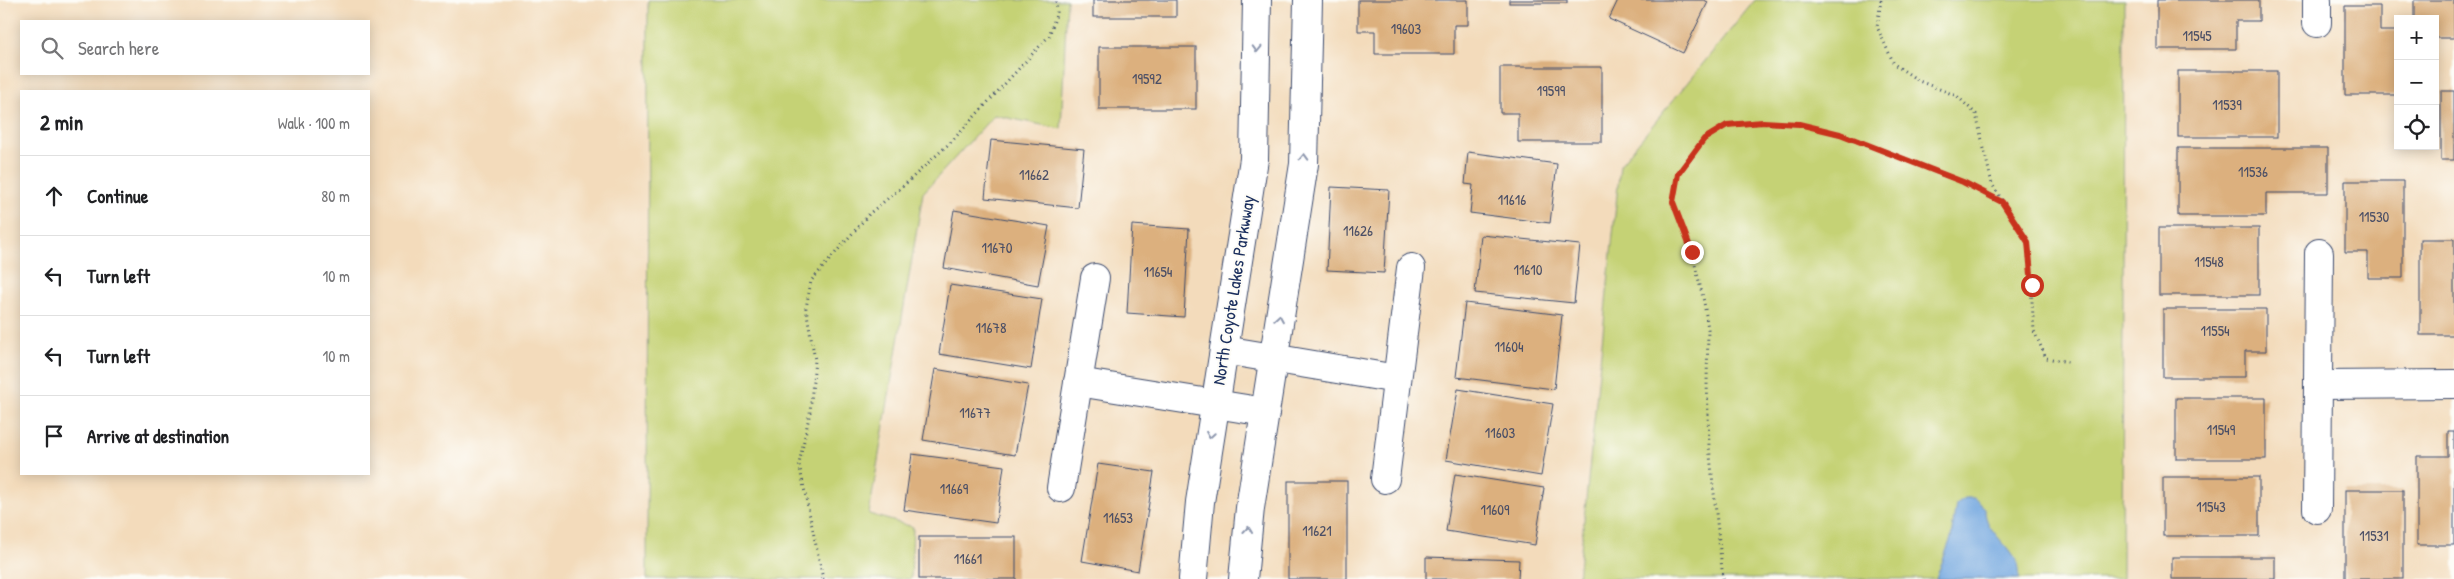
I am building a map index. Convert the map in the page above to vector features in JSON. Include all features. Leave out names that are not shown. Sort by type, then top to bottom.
[{"type":"street","name":"North Coyote Lakes Parkwway","points":[[1193,579],[1200,502],[1254,159],[1257,0]]},
{"type":"street","points":[[1244,579],[1250,508],[1304,164],[1308,0]]},
{"type":"street","points":[[2318,509],[2319,253]]},
{"type":"street","points":[[1385,479],[1411,268]]},
{"type":"street","points":[[1061,488],[1095,278]]},
{"type":"street","points":[[1224,350],[1397,379]]},
{"type":"street","points":[[1078,382],[1265,412]]},
{"type":"street","points":[[2318,384],[2454,384]]},
{"type":"path","points":[[823,579],[799,464],[810,412],[815,360],[806,308],[811,281],[870,213],[952,141],[1049,36],[1057,12],[1056,0]]},
{"type":"path","points":[[1881,0],[1877,27],[1894,64],[1919,82],[1957,96],[1976,114],[1992,184],[2028,242],[2034,331],[2046,358],[2068,362]]},
{"type":"path","points":[[1723,579],[1709,446],[1706,383],[1708,329],[1704,302],[1692,252],[1673,202],[1678,174],[1704,139],[1727,125],[1763,122],[1799,124],[1849,137],[1963,182],[2002,202]]},
{"type":"green space","points":[[648,0],[1067,0],[1061,129],[994,115],[923,193],[869,514],[913,527],[911,579],[647,579]]},
{"type":"green space","points":[[1755,0],[2124,0],[2122,579],[1578,579],[1620,165]]},
{"type":"water","points":[[1965,498],[1974,498],[1985,508],[1986,518],[1990,527],[2016,560],[2019,569],[2019,579],[1936,579],[1951,538],[1956,504]]},
{"type":"building","points":[[1093,0],[1176,0],[1176,17],[1093,17]]},
{"type":"building","points":[[1358,0],[1468,0],[1468,25],[1454,25],[1454,54],[1375,54],[1375,31],[1358,31]]},
{"type":"building","points":[[1509,0],[1567,0],[1567,3],[1509,3]]},
{"type":"building","points":[[1618,0],[1704,0],[1708,2],[1683,53],[1609,19]]},
{"type":"building","points":[[2157,0],[2259,0],[2259,21],[2236,21],[2236,49],[2157,49]]},
{"type":"building","points":[[2414,0],[2454,0],[2454,38],[2439,38],[2439,15],[2414,15]]},
{"type":"building","points":[[2345,6],[2380,6],[2380,31],[2394,31],[2394,95],[2345,95]]},
{"type":"building","points":[[1099,47],[1196,47],[1196,109],[1099,109]]},
{"type":"building","points":[[1500,67],[1602,67],[1602,142],[1518,142],[1518,113],[1500,113]]},
{"type":"building","points":[[2178,71],[2277,71],[2277,137],[2178,137]]},
{"type":"building","points":[[2441,91],[2454,91],[2454,160],[2441,160]]},
{"type":"building","points":[[991,140],[1084,149],[1078,208],[985,198]]},
{"type":"building","points":[[2178,148],[2328,148],[2328,193],[2266,193],[2266,216],[2178,216]]},
{"type":"building","points":[[1468,152],[1557,164],[1550,223],[1470,213],[1473,185],[1465,184]]},
{"type":"building","points":[[2345,181],[2403,181],[2403,278],[2368,278],[2368,252],[2345,252]]},
{"type":"building","points":[[1331,187],[1389,190],[1384,273],[1327,270]]},
{"type":"building","points":[[954,210],[1049,226],[1038,285],[944,268]]},
{"type":"building","points":[[1132,225],[1189,229],[1184,317],[1127,313]]},
{"type":"building","points":[[2159,228],[2259,228],[2259,295],[2159,295]]},
{"type":"building","points":[[1481,235],[1580,245],[1574,303],[1475,293]]},
{"type":"building","points":[[2420,239],[2454,239],[2454,335],[2420,335]]},
{"type":"building","points":[[950,285],[1042,299],[1031,369],[939,354]]},
{"type":"building","points":[[1465,303],[1562,315],[1554,389],[1456,377]]},
{"type":"building","points":[[2163,309],[2266,309],[2266,351],[2245,351],[2245,377],[2163,377]]},
{"type":"building","points":[[935,369],[1028,385],[1015,455],[923,440]]},
{"type":"building","points":[[1458,389],[1553,404],[1541,476],[1446,460]]},
{"type":"building","points":[[2176,398],[2266,398],[2266,459],[2176,459]]},
{"type":"building","points":[[2448,431],[2454,431],[2454,545],[2417,545],[2417,456],[2448,456]]},
{"type":"building","points":[[912,454],[1004,466],[996,523],[904,510]]},
{"type":"building","points":[[1098,464],[1154,472],[1138,571],[1082,561]]},
{"type":"building","points":[[1455,474],[1544,488],[1535,545],[1446,531]]},
{"type":"building","points":[[2163,477],[2259,477],[2259,536],[2163,536]]},
{"type":"building","points":[[1288,481],[1347,481],[1347,579],[1288,579]]},
{"type":"building","points":[[2345,490],[2403,490],[2403,579],[2345,579]]},
{"type":"building","points":[[919,537],[1016,537],[1016,579],[919,579]]},
{"type":"building","points":[[1426,557],[1519,560],[1518,579],[1426,579]]},
{"type":"building","points":[[2172,557],[2275,557],[2275,579],[2172,579]]},
{"type":"route","points":[[1692,252],[1673,202],[1678,174],[1704,139],[1727,125],[1763,122],[1799,124],[1840,134],[1963,182],[2002,202],[2028,242],[2032,285]]}]
